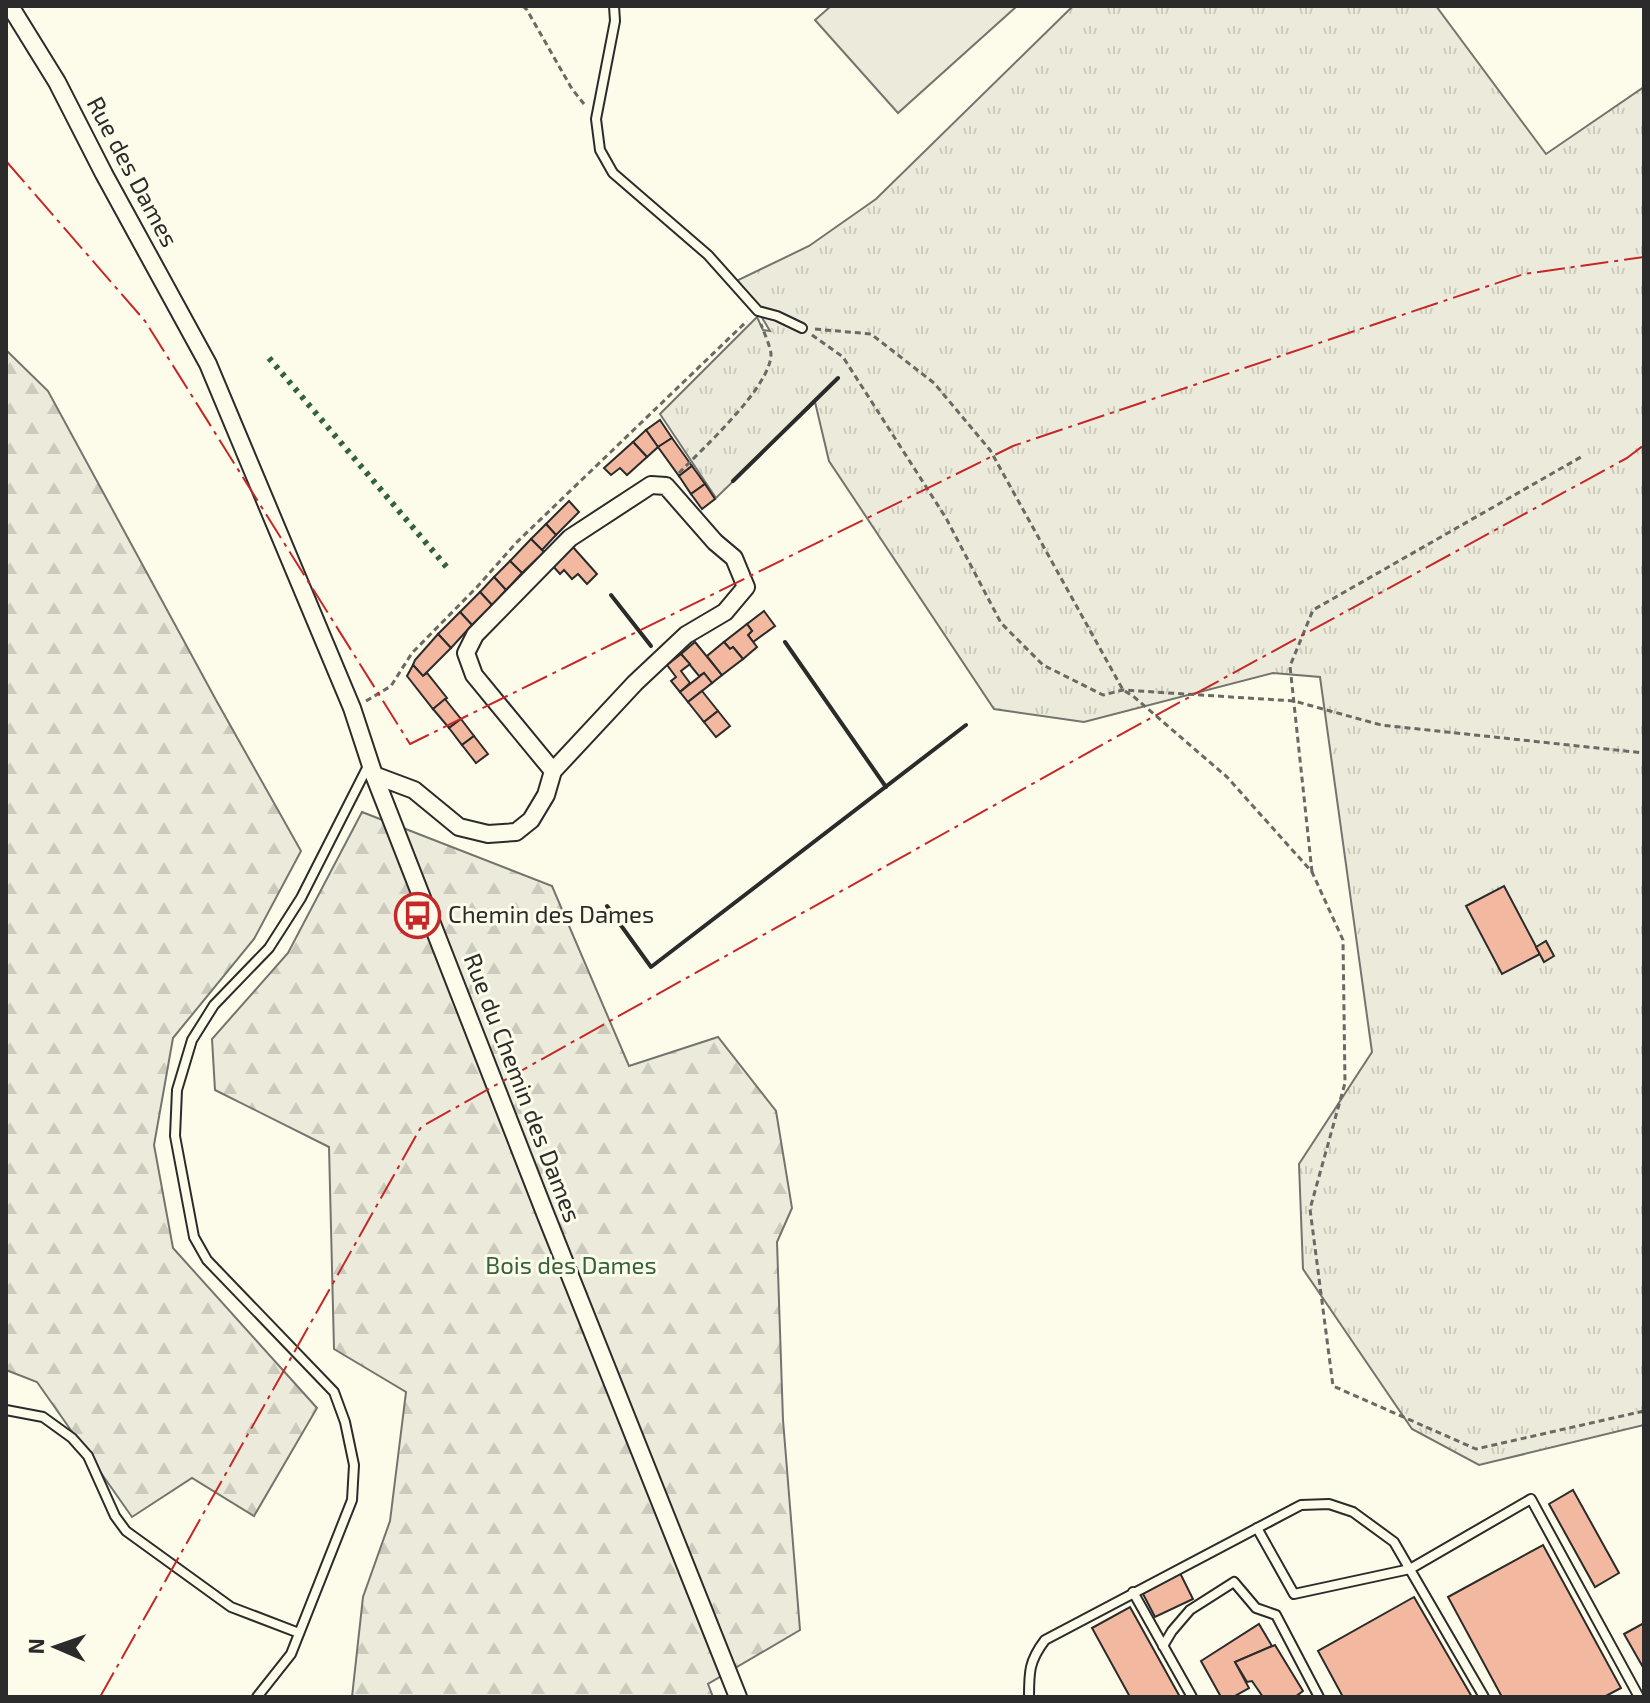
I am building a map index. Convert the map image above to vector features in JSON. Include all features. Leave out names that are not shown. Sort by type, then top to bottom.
[{"type":"street","name":"Rue des Dames","points":[[10,6],[57,82],[208,364]]},
{"type":"street","name":"Rue du Chemin des Dames","points":[[208,364],[352,708],[372,769],[539,1198],[738,1697]]},
{"type":"street","points":[[372,769],[414,790],[459,827],[488,834],[516,832],[531,820],[546,795],[553,771],[635,683],[686,635],[725,612],[746,587],[734,558],[715,542],[666,486],[651,485],[570,538],[475,635],[466,653],[474,675],[553,771]]},
{"type":"lane","points":[[614,6],[615,21],[596,119],[600,150],[613,173],[708,255],[758,311],[802,328]]},
{"type":"lane","points":[[257,1697],[291,1654],[352,1500],[354,1465],[345,1422],[334,1392],[207,1260],[194,1237],[175,1136],[177,1090],[192,1040],[214,1005],[269,948],[301,898],[372,769]]},
{"type":"lane","points":[[6,1410],[43,1417],[72,1438],[88,1456],[115,1516],[126,1531],[231,1607],[299,1633]]},
{"type":"lane","points":[[1257,1528],[1294,1594],[1410,1569],[1531,1499],[1639,1697]]},
{"type":"lane","points":[[1029,1697],[1033,1656],[1045,1640],[1301,1505],[1329,1504],[1353,1512],[1394,1542],[1484,1697]]},
{"type":"lane","points":[[1163,1646],[1190,1610],[1234,1582],[1256,1608],[1276,1615],[1319,1697]]},
{"type":"lane","points":[[1133,1592],[1192,1697]]},
{"type":"path","points":[[523,6],[572,89],[596,119]]},
{"type":"path","points":[[352,708],[391,686],[412,653],[516,543],[758,311],[771,354],[766,373],[755,392],[666,486]]},
{"type":"path","points":[[802,328],[843,357],[946,518],[1001,623],[1043,665],[1103,695],[1123,690],[1294,701],[1381,725],[1644,753]]},
{"type":"path","points":[[802,328],[871,334],[934,383],[990,450],[1123,690],[1227,777],[1312,872],[1343,940],[1345,1083],[1310,1209],[1333,1386],[1476,1449],[1644,1411]]},
{"type":"path","points":[[1312,872],[1290,666],[1313,610],[1581,457]]},
{"type":"green space","points":[[831,6],[1017,6],[898,113],[815,20]]},
{"type":"green space","points":[[1073,6],[1436,6],[1546,154],[1644,87],[1644,1425],[1479,1465],[1412,1429],[1303,1269],[1299,1164],[1372,1052],[1320,677],[1273,673],[1084,722],[994,709],[829,461],[815,402],[716,498],[660,414],[757,317],[763,330],[770,331],[758,311],[732,283],[809,246],[876,199]]},
{"type":"green space","points":[[6,350],[48,391],[301,851],[254,939],[173,1038],[154,1145],[173,1248],[317,1408],[254,1516],[192,1478],[132,1517],[37,1382],[6,1370]]},
{"type":"green space","name":"Bois des Dames","points":[[362,812],[552,886],[629,1066],[718,1037],[776,1111],[792,1208],[777,1242],[783,1420],[800,1630],[708,1684],[713,1697],[352,1697],[363,1597],[390,1521],[406,1392],[334,1349],[329,1147],[215,1090],[212,1039],[288,953]]},
{"type":"building","points":[[660,420],[672,438],[658,447],[646,430]]},
{"type":"building","points":[[646,430],[658,447],[647,457],[633,442]]},
{"type":"building","points":[[672,438],[692,466],[679,476],[658,447]]},
{"type":"building","points":[[633,442],[647,457],[627,475],[620,468],[611,475],[604,468]]},
{"type":"building","points":[[692,466],[705,484],[691,494],[679,476]]},
{"type":"building","points":[[705,484],[715,499],[702,509],[691,494]]},
{"type":"building","points":[[569,501],[579,512],[556,535],[546,524]]},
{"type":"building","points":[[546,524],[556,535],[542,550],[531,539]]},
{"type":"building","points":[[531,539],[544,552],[522,573],[510,561]]},
{"type":"building","points":[[572,546],[597,574],[587,584],[578,574],[572,579],[564,570],[560,574],[552,565]]},
{"type":"building","points":[[510,561],[522,573],[506,590],[494,577]]},
{"type":"building","points":[[494,577],[506,590],[492,605],[480,592]]},
{"type":"building","points":[[480,592],[492,605],[472,625],[460,612]]},
{"type":"building","points":[[764,611],[775,626],[753,642],[748,635],[752,631],[747,624]]},
{"type":"building","points":[[460,612],[472,625],[451,648],[438,634]]},
{"type":"building","points":[[747,624],[752,631],[748,635],[757,647],[743,659],[724,642]]},
{"type":"building","points":[[438,634],[451,648],[423,676],[413,665]]},
{"type":"building","points":[[695,642],[722,675],[712,683],[704,673],[699,676],[681,654]]},
{"type":"building","points":[[724,642],[743,659],[722,675],[707,656]]},
{"type":"building","points":[[681,654],[690,664],[681,671],[690,683],[680,692],[671,681],[676,677],[667,665]]},
{"type":"building","points":[[413,665],[423,676],[427,673],[447,698],[433,709],[407,676]]},
{"type":"building","points":[[704,673],[712,683],[688,702],[680,692]]},
{"type":"building","points":[[702,691],[718,711],[704,722],[688,702]]},
{"type":"building","points":[[445,699],[461,719],[449,728],[433,709]]},
{"type":"building","points":[[718,711],[730,726],[716,737],[704,722]]},
{"type":"building","points":[[461,719],[474,736],[462,745],[449,728]]},
{"type":"building","points":[[474,736],[488,754],[476,763],[462,745]]},
{"type":"building","points":[[1504,886],[1540,954],[1502,974],[1466,906]]},
{"type":"building","points":[[1546,941],[1554,956],[1544,962],[1536,947]]},
{"type":"building","points":[[1573,1490],[1619,1573],[1595,1587],[1549,1504]]},
{"type":"building","points":[[1543,1545],[1621,1688],[1604,1697],[1502,1697],[1448,1597]]},
{"type":"building","points":[[1180,1573],[1193,1599],[1155,1617],[1142,1592]]},
{"type":"building","points":[[1414,1597],[1472,1697],[1343,1697],[1318,1651]]},
{"type":"building","points":[[1130,1607],[1180,1697],[1130,1697],[1092,1628]]},
{"type":"building","points":[[1644,1623],[1644,1669],[1624,1634]]},
{"type":"building","points":[[1259,1624],[1272,1646],[1235,1662],[1249,1688],[1233,1697],[1221,1697],[1201,1661]]},
{"type":"building","points":[[1275,1645],[1303,1691],[1295,1697],[1263,1697],[1252,1681],[1247,1682],[1235,1662]]},
{"type":"hedge","points":[[269,358],[450,571]]},
{"type":"wall","points":[[733,481],[838,378]]},
{"type":"wall","points":[[611,595],[651,646]]},
{"type":"wall","points":[[785,642],[886,787]]},
{"type":"wall","points":[[607,906],[651,967],[966,725]]},
{"type":"power","points":[[6,161],[145,321],[410,744],[1013,446],[1524,274],[1644,257]]},
{"type":"power","points":[[100,1697],[421,1127],[1107,742],[1627,458],[1644,445]]},
{"type":"place","name":"Chemin des Dames","points":[[417,915]]}]
